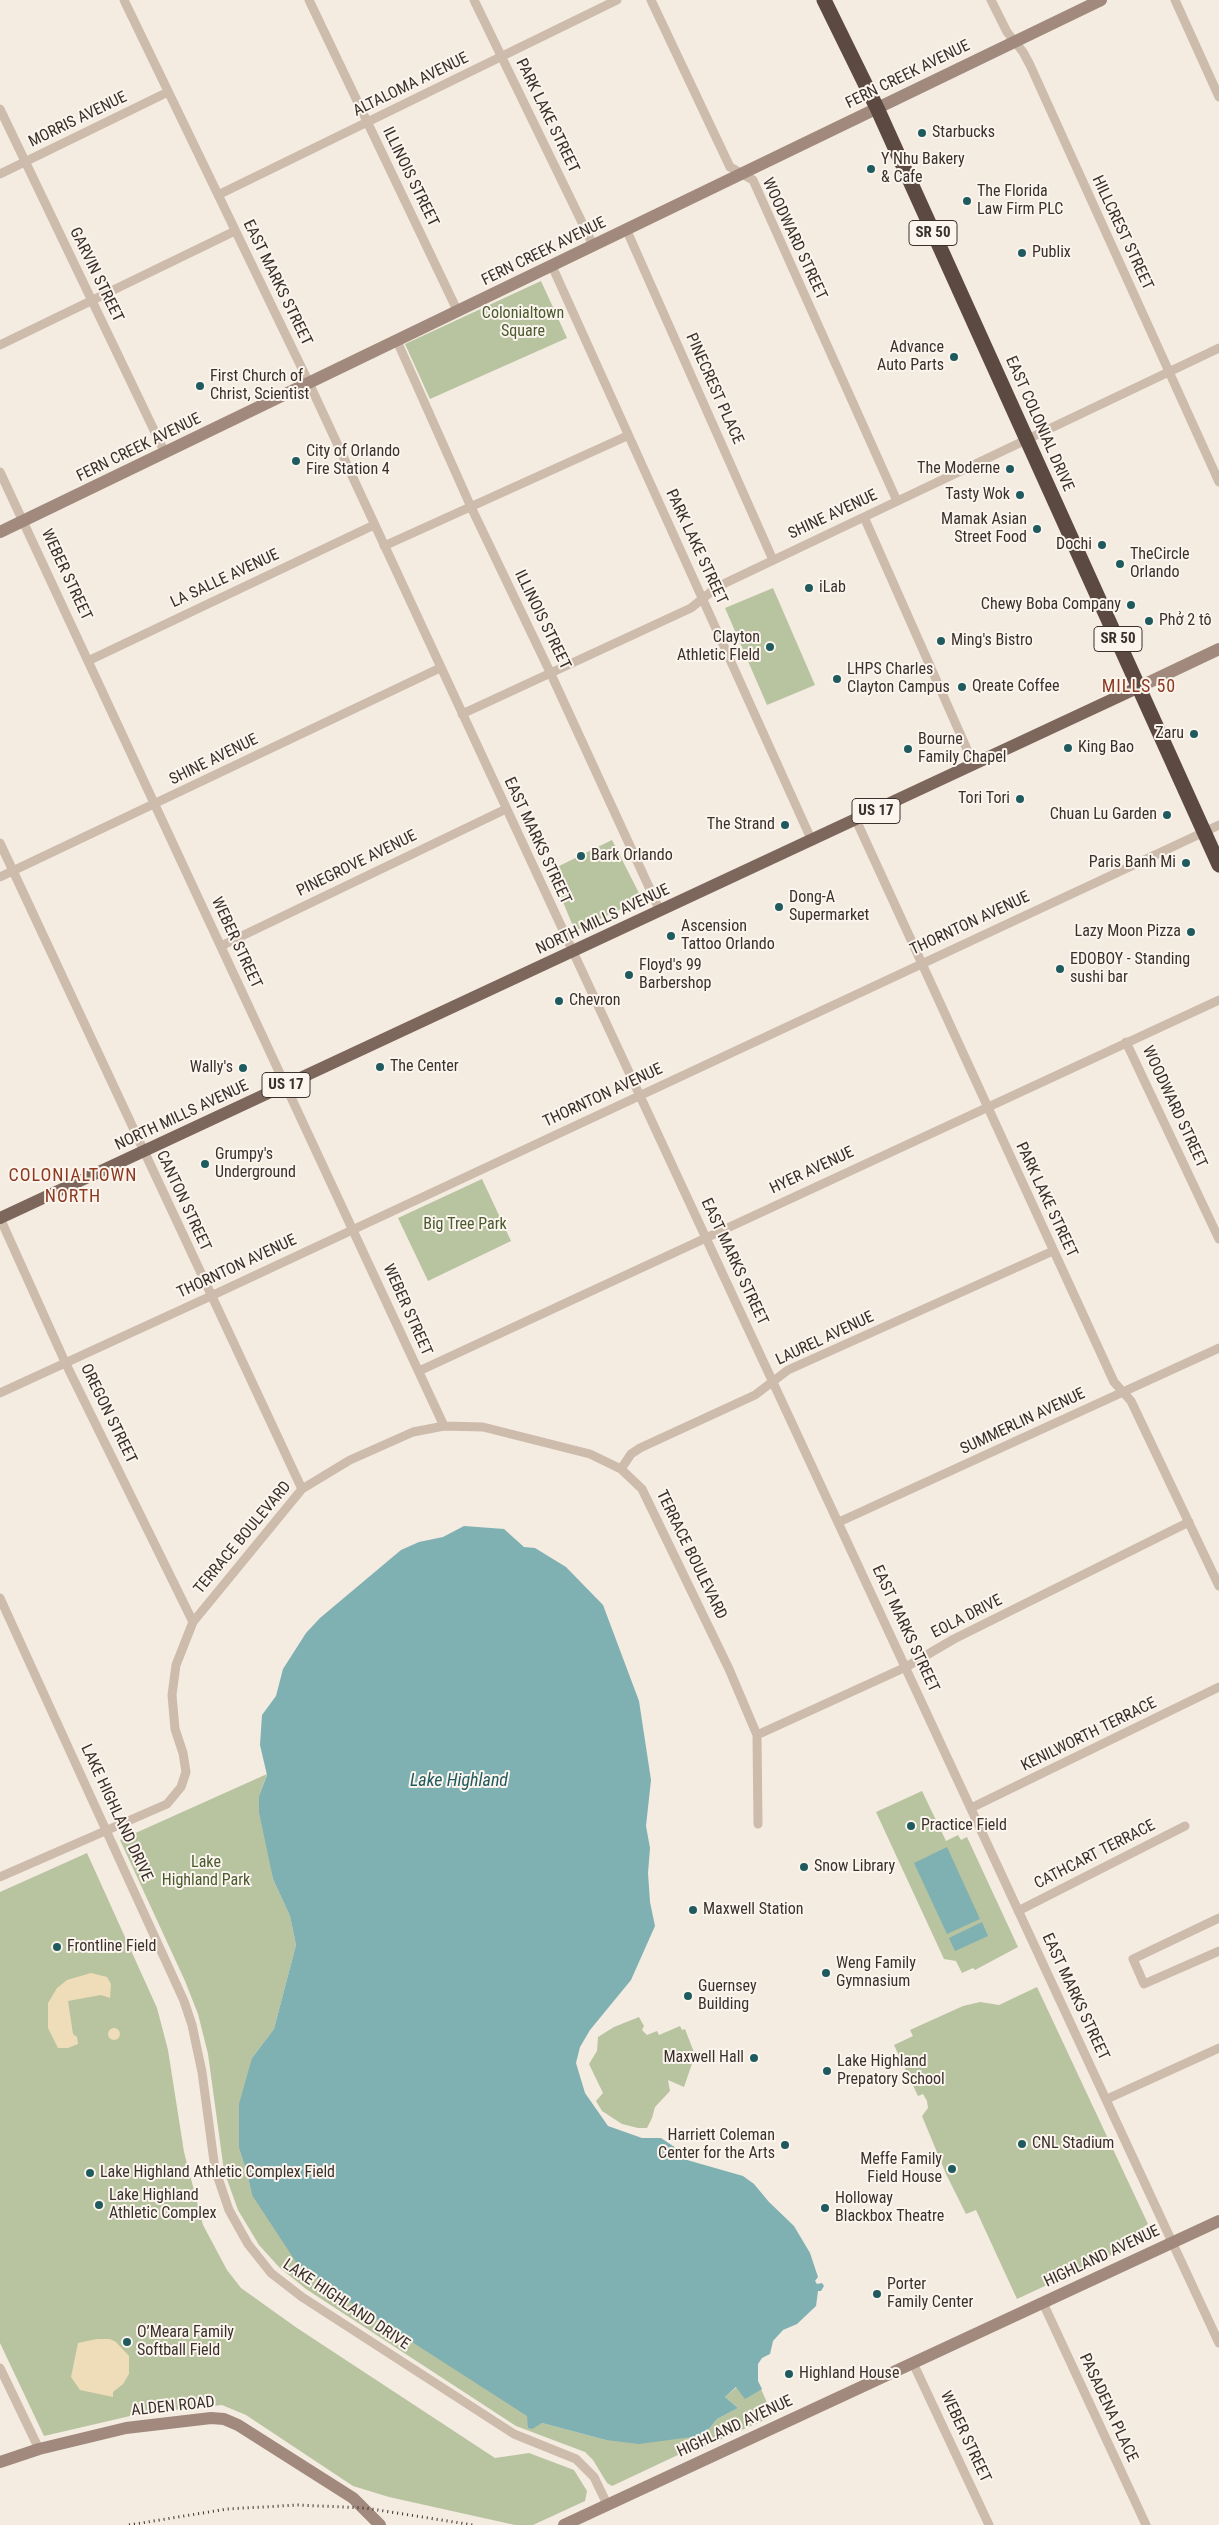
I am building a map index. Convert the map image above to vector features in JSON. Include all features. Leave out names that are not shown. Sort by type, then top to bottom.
[{"type":"highway","name":"EAST COLONIAL DRIVE","points":[[824,0],[876,108],[1219,864]]},
{"type":"main road","name":"NORTH MILLS AVENUE","points":[[0,1218],[1139,687]]},
{"type":"street","points":[[124,0],[168,92]]},
{"type":"street","name":"ILLINOIS STREET","points":[[309,0],[458,312]]},
{"type":"street","name":"PARK LAKE STREET","points":[[474,0],[593,246]]},
{"type":"street","name":"ALTALOMA AVENUE","points":[[218,196],[617,0]]},
{"type":"street","name":"WOODWARD STREET","points":[[651,0],[730,167],[753,180],[897,501]]},
{"type":"street","name":"HILLCREST STREET","points":[[991,0],[1007,32],[1030,65],[1219,482]]},
{"type":"street","name":"FERN CREEK AVENUE","points":[[0,532],[1101,0]]},
{"type":"street","points":[[1175,0],[1219,98]]},
{"type":"street","name":"EAST MARKS STREET","points":[[168,92],[309,383],[1219,2343]]},
{"type":"street","name":"MORRIS AVENUE","points":[[0,174],[168,92]]},
{"type":"street","name":"GARVIN STREET","points":[[0,109],[165,453]]},
{"type":"street","points":[[0,345],[93,302],[235,231]]},
{"type":"street","name":"PINECREST PLACE","points":[[626,231],[773,560]]},
{"type":"street","name":"PARK LAKE STREET","points":[[552,266],[627,436],[704,598],[812,841]]},
{"type":"street","name":"ILLINOIS STREET","points":[[397,341],[471,508],[550,672],[660,911]]},
{"type":"street","name":"SHINE AVENUE","points":[[462,714],[691,608],[717,587],[1026,438],[1219,348]]},
{"type":"street","points":[[384,546],[627,436]]},
{"type":"street","name":"WEBER STREET","points":[[0,472],[90,660],[444,1426]]},
{"type":"street","points":[[864,517],[974,765]]},
{"type":"street","name":"LA SALLE AVENUE","points":[[90,660],[374,525]]},
{"type":"street","name":"NORTH MILLS AVENUE","points":[[1139,687],[1219,649]]},
{"type":"street","name":"SHINE AVENUE","points":[[0,876],[156,804],[440,668]]},
{"type":"street","name":"PINEGROVE AVENUE","points":[[221,946],[506,809]]},
{"type":"street","name":"PARK LAKE STREET","points":[[856,820],[1114,1382],[1131,1401],[1219,1586]]},
{"type":"street","name":"THORNTON AVENUE","points":[[0,1392],[211,1296],[1219,825]]},
{"type":"street","name":"CANTON STREET","points":[[0,843],[302,1489]]},
{"type":"street","name":"HYER AVENUE","points":[[419,1370],[986,1106],[1219,1000]]},
{"type":"street","name":"WOODWARD STREET","points":[[1126,1042],[1219,1240]]},
{"type":"street","name":"OREGON STREET","points":[[0,1218],[65,1362],[193,1622]]},
{"type":"street","name":"LAUREL AVENUE","points":[[621,1469],[631,1454],[640,1448],[756,1395],[788,1370],[1053,1251]]},
{"type":"street","name":"SUMMERLIN AVENUE","points":[[839,1522],[1219,1348]]},
{"type":"street","name":"TERRACE BOULEVARD","points":[[0,1877],[106,1829],[167,1804],[181,1787],[186,1772],[183,1753],[175,1729],[172,1696],[176,1665],[193,1622],[302,1489],[350,1460],[413,1432],[444,1426],[483,1427],[514,1433],[590,1454],[621,1469],[642,1489],[729,1669],[757,1735],[758,1824]]},
{"type":"street","name":"EOLA DRIVE","points":[[757,1735],[906,1667],[954,1639],[1189,1522]]},
{"type":"street","name":"LAKE HIGHLAND DRIVE","points":[[0,1598],[186,2009],[202,2072],[215,2169],[229,2210],[248,2244],[271,2273],[318,2308],[514,2434],[576,2459],[594,2477],[607,2504]]},
{"type":"street","name":"KENILWORTH TERRACE","points":[[971,1808],[1219,1687]]},
{"type":"street","name":"CATHCART TERRACE","points":[[1018,1911],[1185,1826]]},
{"type":"street","points":[[1219,1918],[1133,1958],[1144,1984],[1219,1951]]},
{"type":"street","points":[[1107,2099],[1219,2048]]},
{"type":"street","name":"HIGHLAND AVENUE","points":[[564,2525],[1219,2221]]},
{"type":"street","name":"PASADENA PLACE","points":[[1043,2303],[1146,2525]]},
{"type":"street","name":"WEBER STREET","points":[[913,2363],[989,2525]]},
{"type":"street","points":[[0,2368],[39,2449]]},
{"type":"street","name":"ALDEN ROAD","points":[[0,2462],[39,2449],[126,2428],[211,2418],[224,2419],[238,2425],[353,2498],[380,2525]]},
{"type":"green space","name":"Colonialtown Square","points":[[541,281],[567,338],[430,399],[405,344]]},
{"type":"green space","name":"Clayton Athletic FIeld","points":[[773,588],[815,685],[767,705],[725,608]]},
{"type":"green space","points":[[612,840],[642,899],[575,931],[551,873],[554,872],[553,869]]},
{"type":"green space","name":"Big Tree Park","points":[[482,1179],[511,1241],[428,1281],[398,1218]]},
{"type":"green space","name":"Lake Highland Park","points":[[267,1774],[259,1796],[273,1879],[290,1916],[296,1945],[274,2029],[252,2058],[239,2148],[252,2195],[528,2416],[528,2428],[542,2423],[606,2440],[709,2429],[717,2419],[738,2408],[725,2397],[737,2387],[745,2398],[761,2389],[773,2416],[704,2447],[680,2454],[612,2486],[607,2483],[593,2460],[585,2452],[516,2426],[306,2289],[279,2267],[259,2245],[238,2210],[224,2171],[208,2054],[198,2014],[185,1981],[120,1840]]},
{"type":"green space","points":[[922,1791],[946,1841],[958,1835],[961,1840],[967,1837],[1018,1947],[975,1970],[973,1968],[962,1973],[956,1961],[944,1959],[876,1812]]},
{"type":"green space","name":"Lake Highland Athletic Complex","points":[[87,1853],[157,2008],[168,2050],[184,2152],[203,2225],[227,2270],[241,2288],[297,2328],[495,2458],[529,2453],[574,2470],[587,2491],[585,2501],[533,2525],[515,2525],[389,2497],[353,2486],[246,2415],[222,2405],[143,2413],[44,2436],[0,2343],[0,1892]]},
{"type":"green space","name":"CNL Stadium","points":[[1037,1987],[1148,2224],[1138,2231],[1141,2241],[1017,2299],[976,2210],[966,2214],[946,2174],[922,2116],[928,2108],[927,2101],[923,2094],[918,2096],[894,2045],[913,2036],[910,2030],[963,2006],[980,2002],[999,2005]]},
{"type":"green space","points":[[639,2017],[644,2026],[642,2030],[647,2035],[657,2031],[659,2035],[680,2026],[682,2030],[685,2029],[695,2055],[684,2087],[668,2080],[670,2091],[655,2107],[647,2128],[622,2124],[602,2111],[596,2101],[603,2093],[589,2064],[597,2051],[598,2037],[614,2027]]},
{"type":"sand","points":[[91,1973],[107,1977],[111,1984],[110,1998],[101,1995],[68,2001],[73,2034],[77,2037],[78,2044],[68,2048],[58,2048],[48,2028],[48,2003],[57,1988],[67,1980]]},
{"type":"sand","points":[[112,2028],[116,2028],[120,2034],[116,2040],[112,2040],[108,2036],[108,2032]]},
{"type":"sand","points":[[97,2339],[110,2339],[116,2342],[129,2356],[129,2374],[123,2384],[113,2392],[113,2397],[80,2390],[71,2377],[78,2343]]},
{"type":"water","name":"Lake Highland","points":[[464,1526],[504,1529],[524,1547],[535,1548],[566,1567],[603,1605],[639,1701],[651,1780],[646,1826],[650,1848],[648,1873],[650,1902],[655,1926],[631,1980],[590,2030],[580,2047],[576,2063],[585,2093],[608,2126],[642,2138],[661,2138],[679,2150],[687,2160],[743,2176],[754,2184],[769,2202],[794,2226],[810,2253],[818,2277],[815,2281],[817,2284],[822,2283],[824,2286],[821,2291],[818,2291],[816,2306],[797,2324],[783,2330],[773,2341],[770,2354],[762,2358],[758,2364],[758,2381],[762,2389],[745,2399],[736,2387],[725,2397],[738,2408],[717,2419],[709,2429],[699,2436],[639,2444],[606,2440],[542,2423],[532,2429],[528,2428],[527,2416],[339,2295],[296,2262],[252,2195],[239,2148],[239,2104],[252,2058],[274,2029],[296,1945],[290,1916],[273,1879],[259,1812],[259,1796],[267,1775],[260,1745],[262,1715],[276,1696],[283,1669],[306,1633],[320,1618],[401,1550],[419,1542],[443,1537]]},
{"type":"water","points":[[947,1847],[980,1919],[947,1934],[914,1863]]},
{"type":"water","points":[[982,1922],[988,1936],[955,1951],[949,1938]]},
{"type":"railway","points":[[129,2525],[227,2509],[298,2505],[365,2508],[473,2525]]},
{"type":"place","name":"Starbucks","points":[[922,133]]},
{"type":"place","name":"Y Nhu Bakery & Cafe","points":[[871,169]]},
{"type":"place","name":"The Florida Law Firm PLC","points":[[967,201]]},
{"type":"place","name":"Publix","points":[[1022,253]]},
{"type":"place","name":"Advance Auto Parts","points":[[954,357]]},
{"type":"place","name":"First Church of Christ, Scientist","points":[[200,386]]},
{"type":"place","name":"City of Orlando Fire Station 4","points":[[296,461]]},
{"type":"place","name":"The Moderne","points":[[1010,469]]},
{"type":"place","name":"Tasty Wok","points":[[1020,495]]},
{"type":"place","name":"Mamak Asian Street Food","points":[[1037,529]]},
{"type":"place","name":"Dochi","points":[[1102,545]]},
{"type":"place","name":"TheCircle Orlando","points":[[1120,564]]},
{"type":"place","name":"iLab","points":[[809,588]]},
{"type":"place","name":"Chewy Boba Company","points":[[1131,605]]},
{"type":"place","name":"Phở 2 tô","points":[[1149,621]]},
{"type":"place","name":"Ming's Bistro","points":[[941,641]]},
{"type":"place","name":"Clayton Athletic FIeld","points":[[770,647]]},
{"type":"place","name":"LHPS Charles Clayton Campus","points":[[837,679]]},
{"type":"place","name":"Qreate Coffee","points":[[962,687]]},
{"type":"place","name":"Zaru","points":[[1194,734]]},
{"type":"place","name":"King Bao","points":[[1068,748]]},
{"type":"place","name":"Bourne Family Chapel","points":[[908,749]]},
{"type":"place","name":"Tori Tori","points":[[1020,799]]},
{"type":"place","name":"Chuan Lu Garden","points":[[1167,815]]},
{"type":"place","name":"The Strand","points":[[785,825]]},
{"type":"place","name":"Bark Orlando","points":[[581,856]]},
{"type":"place","name":"Paris Banh Mi","points":[[1186,863]]},
{"type":"place","name":"Dong-A Supermarket","points":[[779,907]]},
{"type":"place","name":"Lazy Moon Pizza","points":[[1191,932]]},
{"type":"place","name":"Ascension Tattoo Orlando","points":[[671,936]]},
{"type":"place","name":"EDOBOY - Standing sushi bar","points":[[1060,969]]},
{"type":"place","name":"Floyd's 99 Barbershop","points":[[629,975]]},
{"type":"place","name":"Chevron","points":[[559,1001]]},
{"type":"place","name":"The Center","points":[[380,1067]]},
{"type":"place","name":"Wally's","points":[[243,1068]]},
{"type":"place","name":"Grumpy's Underground","points":[[205,1164]]},
{"type":"place","name":"Practice Field","points":[[911,1826]]},
{"type":"place","name":"Snow Library","points":[[804,1867]]},
{"type":"place","name":"Maxwell Station","points":[[693,1910]]},
{"type":"place","name":"Frontline Field","points":[[57,1947]]},
{"type":"place","name":"Weng Family Gymnasium","points":[[826,1973]]},
{"type":"place","name":"Guernsey Building","points":[[688,1996]]},
{"type":"place","name":"Maxwell Hall","points":[[754,2058]]},
{"type":"place","name":"Lake Highland Prepatory School","points":[[827,2071]]},
{"type":"place","name":"CNL Stadium","points":[[1022,2144]]},
{"type":"place","name":"Harriett Coleman Center for the Arts","points":[[785,2145]]},
{"type":"place","name":"Meffe Family Field House","points":[[952,2169]]},
{"type":"place","name":"Lake Highland Athletic Complex Field","points":[[90,2173]]},
{"type":"place","name":"Lake Highland Athletic Complex","points":[[99,2205]]},
{"type":"place","name":"Holloway Blackbox Theatre","points":[[825,2208]]},
{"type":"place","name":"Porter Family Center","points":[[877,2294]]},
{"type":"place","name":"O’Meara Family Softball Field","points":[[127,2342]]},
{"type":"place","name":"Highland House","points":[[789,2374]]},
{"type":"district","name":"MILLS 50","points":[[1139,687]]},
{"type":"district","name":"COLONIALTOWN NORTH","points":[[73,1186]]}]
